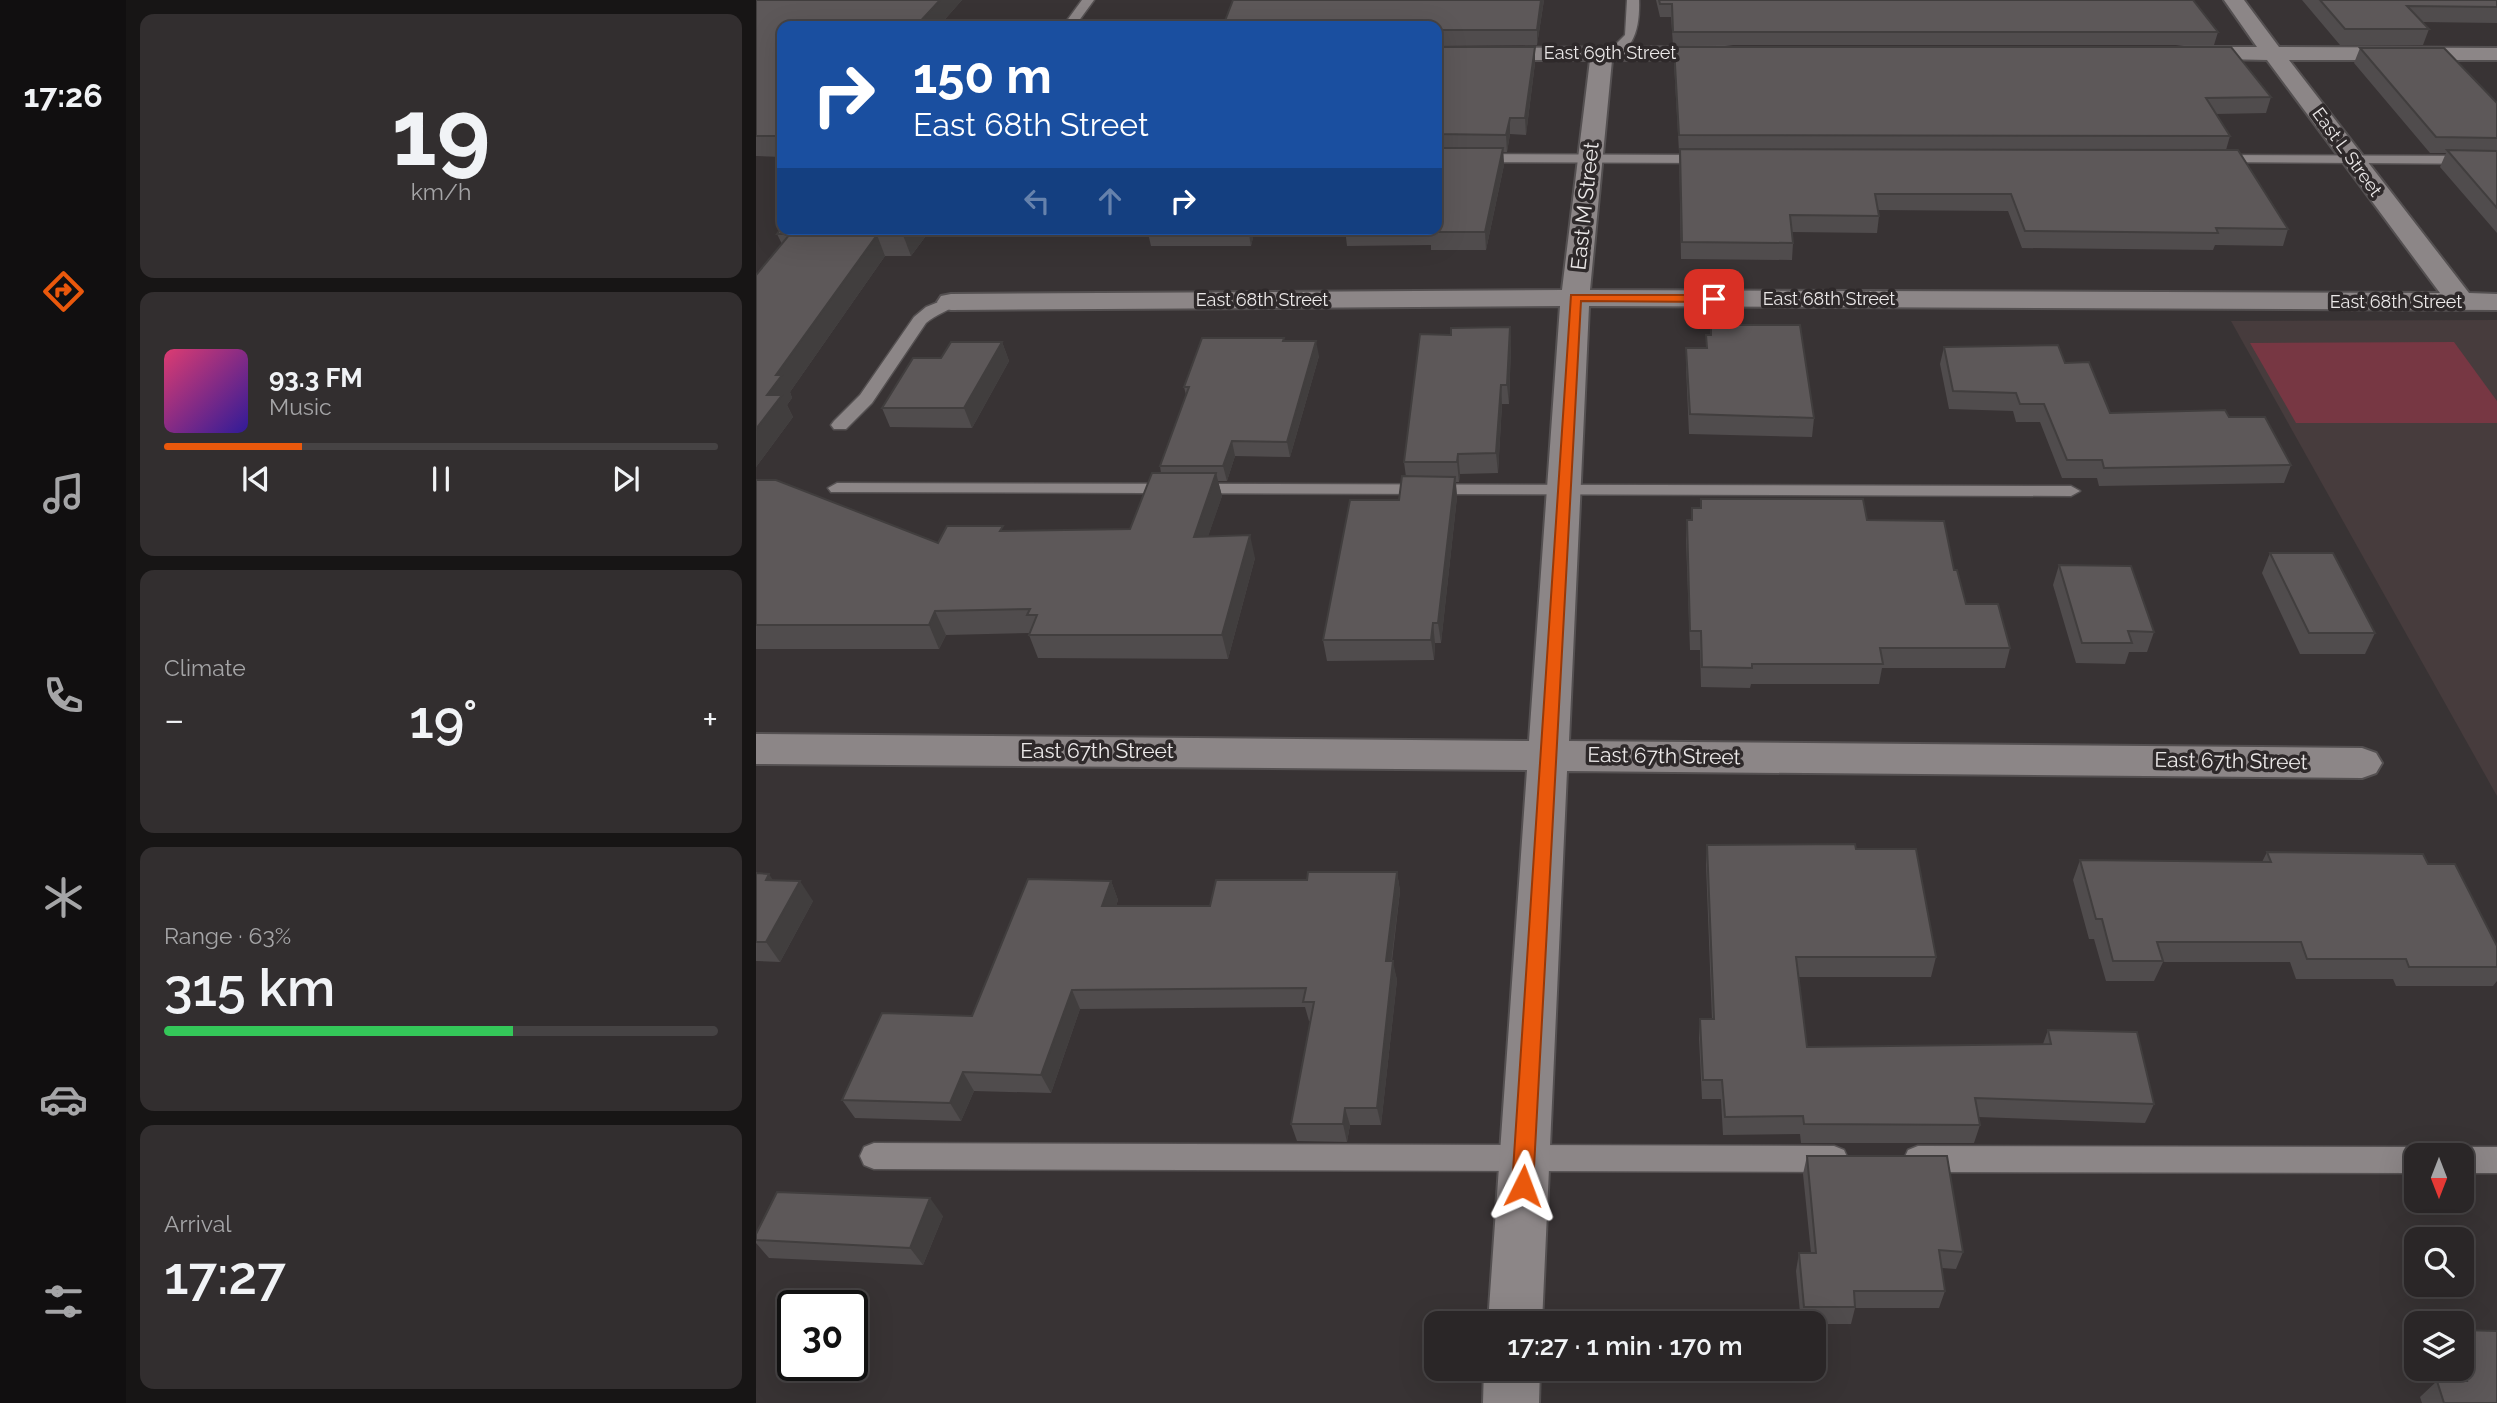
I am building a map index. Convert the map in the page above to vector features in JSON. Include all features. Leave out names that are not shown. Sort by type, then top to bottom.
[{"type":"street","name":"East L Street","points":[[2234,0],[2351,160],[2462,303]]},
{"type":"street","name":"East M Street","points":[[1516,1311],[1575,298],[1602,53]]},
{"type":"street","name":"East 69th Street","points":[[1442,54],[1753,53]]},
{"type":"street","points":[[2165,53],[2497,54]]},
{"type":"street","name":"East 68th Street","points":[[951,302],[1575,298],[2497,302]]},
{"type":"street","name":"East 67th Street","points":[[756,749],[2362,762]]},
{"type":"street","points":[[1511,1403],[1512,1381]]},
{"type":"lane","points":[[1073,21],[1088,0]]},
{"type":"lane","points":[[1602,53],[1626,43],[1631,38],[1635,23],[1633,0]]},
{"type":"lane","points":[[1442,159],[1729,159]]},
{"type":"lane","points":[[2199,159],[2497,160]]},
{"type":"lane","points":[[840,425],[866,399],[920,320],[931,310],[951,302]]},
{"type":"lane","points":[[837,488],[2071,491]]},
{"type":"lane","points":[[874,1156],[1859,1159]]},
{"type":"lane","points":[[1887,1159],[2404,1160]]},
{"type":"lane","points":[[2474,1160],[2497,1160]]},
{"type":"shaded area","points":[[2497,320],[2497,796],[2231,321]]},
{"type":"shaded area","points":[[2454,342],[2497,401],[2497,423],[2296,423],[2250,343]]},
{"type":"building","points":[[756,0],[940,0],[921,21],[777,21],[777,136],[756,136]]},
{"type":"building","points":[[1233,0],[1541,0],[1537,30],[1442,30],[1442,21],[1225,21]]},
{"type":"building","points":[[1659,0],[2193,0],[2218,32],[1673,32],[1672,4],[1660,4]]},
{"type":"building","points":[[2320,0],[2497,0],[2497,7],[2407,6],[2429,29],[2345,29]]},
{"type":"building","points":[[1442,47],[1535,47],[1525,118],[1510,118],[1506,135],[1442,134]]},
{"type":"building","points":[[1674,47],[2231,47],[2271,97],[2206,98],[2230,136],[1679,135]]},
{"type":"building","points":[[2360,48],[2444,48],[2497,103],[2497,138],[2436,137]]},
{"type":"building","points":[[1442,148],[1503,148],[1485,232],[1442,232]]},
{"type":"building","points":[[1680,149],[2238,150],[2288,229],[2216,228],[2218,233],[2025,231],[2011,194],[1875,194],[1879,216],[1790,215],[1793,243],[1682,242]]},
{"type":"building","points":[[2447,150],[2497,151],[2497,208]]},
{"type":"building","points":[[789,235],[877,235],[776,375],[782,375],[767,395],[782,395],[756,429],[756,275]]},
{"type":"building","points":[[1711,325],[1800,325],[1814,418],[1690,414],[1686,348],[1707,348],[1706,335],[1711,335]]},
{"type":"building","points":[[1510,327],[1507,385],[1501,385],[1496,453],[1458,454],[1457,462],[1404,462],[1420,334],[1451,335],[1451,328]]},
{"type":"building","points":[[1202,338],[1284,338],[1283,341],[1316,341],[1287,442],[1232,441],[1223,466],[1160,466],[1189,387],[1184,387]]},
{"type":"building","points":[[951,342],[1002,342],[964,408],[882,408],[913,358],[941,358]]},
{"type":"building","points":[[2058,345],[2065,363],[2089,362],[2110,413],[2225,410],[2229,417],[2265,417],[2291,465],[2104,468],[2102,460],[2067,460],[2044,404],[2020,404],[2016,393],[1953,391],[1944,347]]},
{"type":"building","points":[[1152,473],[1216,473],[1194,537],[1250,535],[1222,635],[1029,635],[1037,615],[1027,615],[1030,609],[935,611],[929,625],[756,625],[756,480],[776,480],[938,543],[947,526],[1003,526],[1000,531],[1130,529]]},
{"type":"building","points":[[1402,476],[1455,477],[1438,623],[1433,623],[1431,640],[1323,640],[1350,500],[1399,500]]},
{"type":"building","points":[[1701,499],[1863,499],[1867,520],[1944,521],[1954,570],[1957,570],[1966,604],[1998,604],[2010,648],[1880,648],[1883,664],[1752,664],[1752,668],[1702,667],[1701,631],[1690,631],[1687,520],[1692,520],[1692,508],[1701,508]]},
{"type":"building","points":[[2270,553],[2333,553],[2375,633],[2309,633]]},
{"type":"building","points":[[2059,565],[2131,566],[2154,632],[2128,631],[2132,643],[2082,643]]},
{"type":"building","points":[[1855,844],[1856,849],[1916,849],[1936,957],[1796,957],[1807,1047],[2051,1044],[2048,1030],[2137,1032],[2154,1104],[1975,1098],[1980,1125],[1804,1124],[1803,1116],[1725,1117],[1722,1080],[1703,1080],[1700,1019],[1714,1019],[1707,845]]},
{"type":"building","points":[[2267,852],[2423,854],[2428,864],[2455,864],[2497,946],[2497,967],[2409,967],[2406,959],[2307,959],[2301,942],[2157,942],[2163,961],[2113,961],[2102,919],[2096,919],[2080,860],[2271,862]]},
{"type":"building","points":[[1308,872],[1397,872],[1386,961],[1393,961],[1377,1108],[1345,1108],[1343,1124],[1291,1124],[1314,1002],[1303,1002],[1306,988],[1072,990],[1041,1075],[963,1072],[950,1103],[842,1100],[882,1013],[972,1016],[1028,879],[1111,881],[1102,906],[1210,906],[1216,880],[1307,880]]},
{"type":"building","points":[[756,873],[769,874],[766,880],[800,881],[766,942],[756,942]]},
{"type":"building","points":[[1807,1156],[1947,1156],[1963,1252],[1939,1250],[1945,1291],[1854,1291],[1855,1307],[1804,1307],[1799,1253],[1816,1253]]},
{"type":"building","points":[[777,1192],[930,1198],[910,1248],[756,1240],[756,1234]]},
{"type":"building","points":[[2474,1330],[2497,1331],[2497,1403],[2444,1403],[2437,1381],[2474,1381]]},
{"type":"route","points":[[1523,1186],[1575,298],[1714,299]]}]
